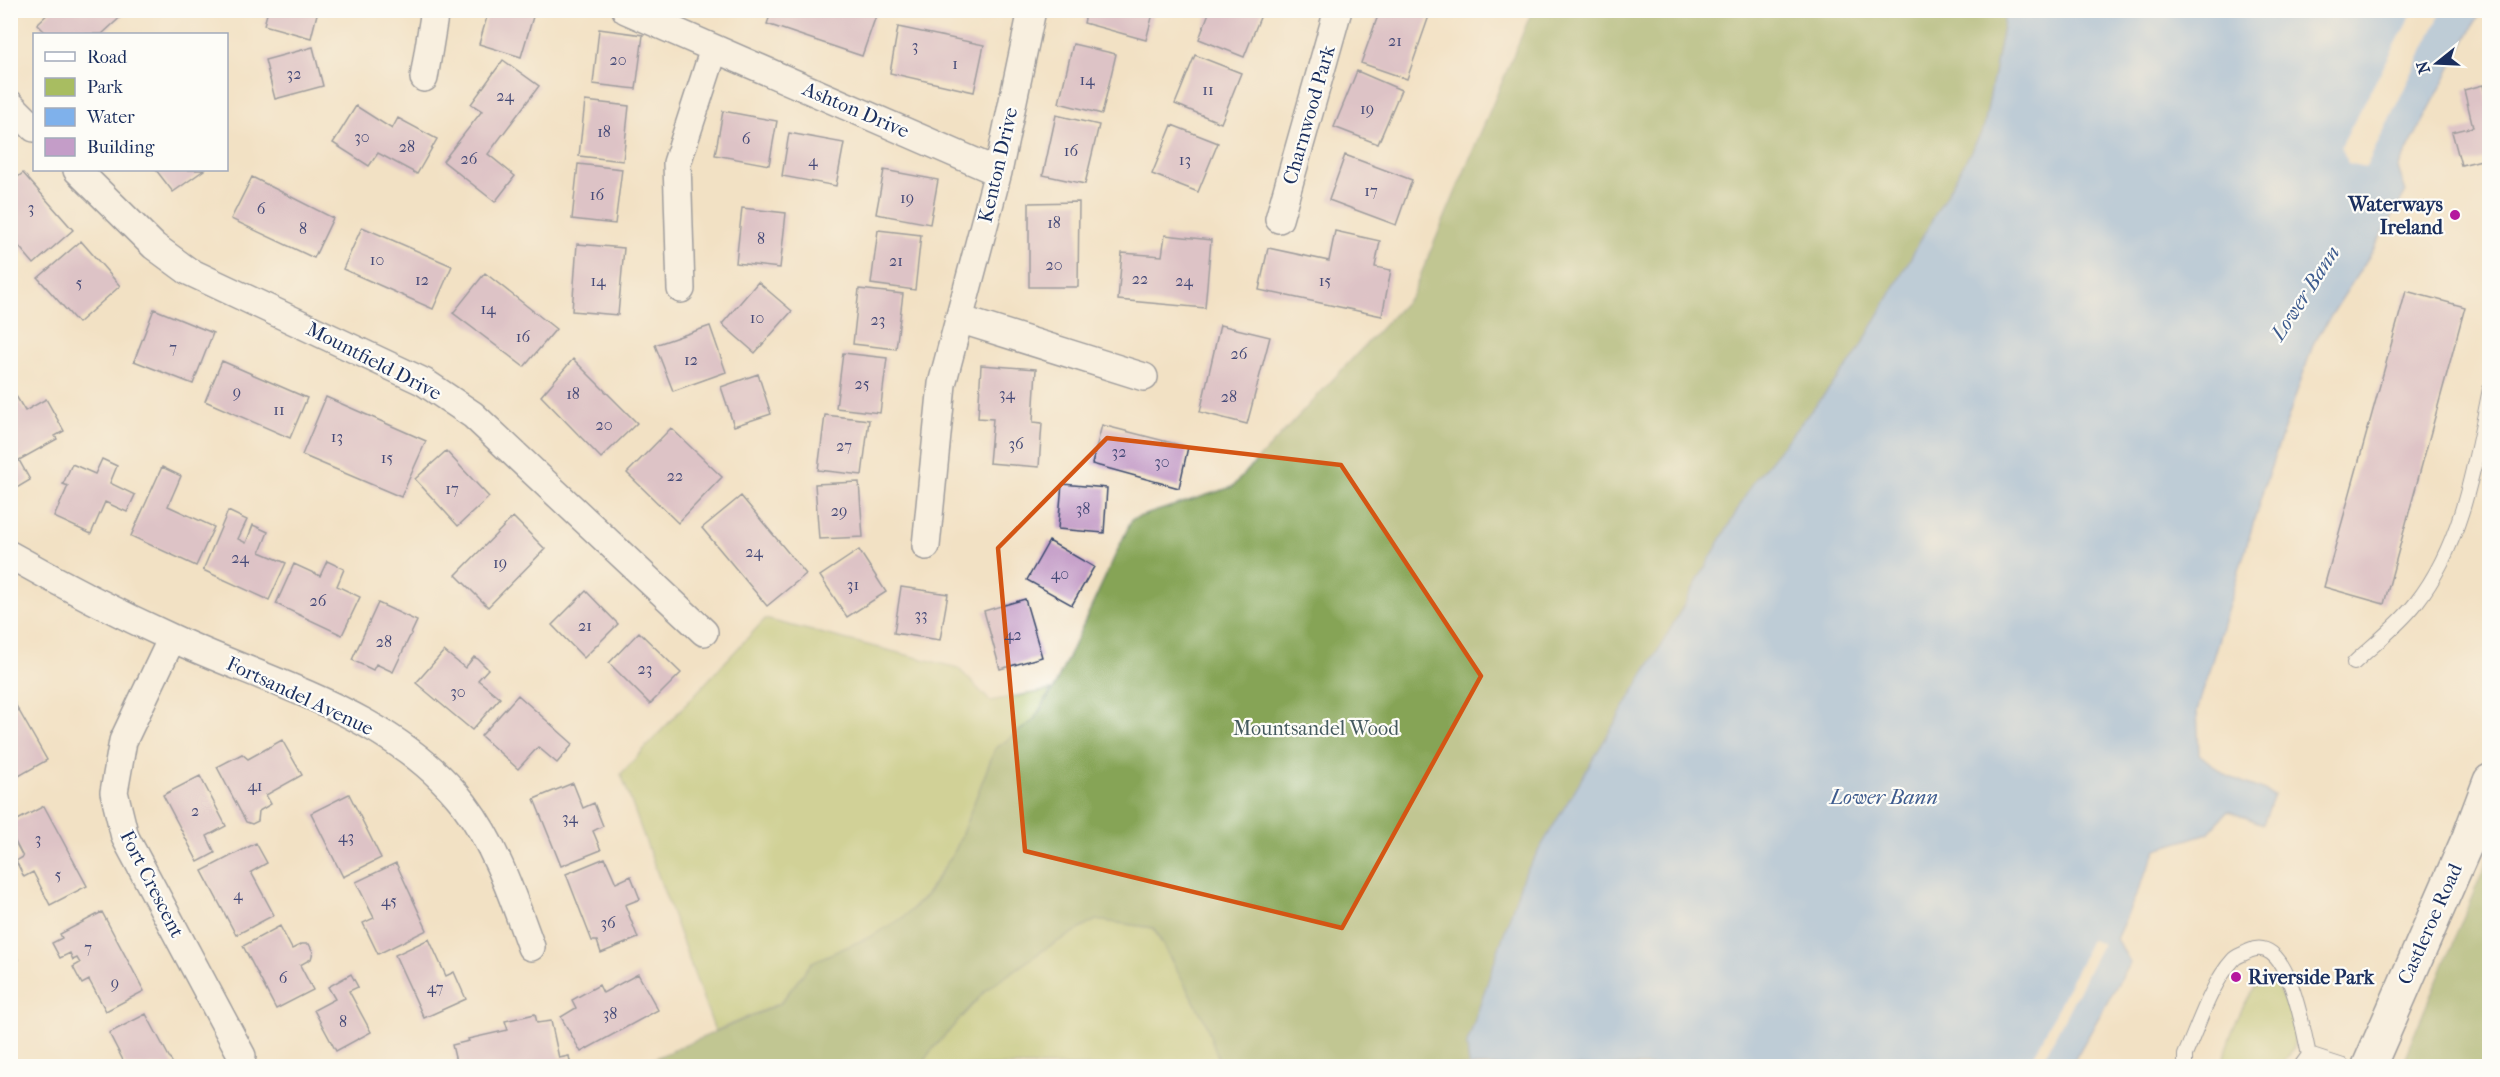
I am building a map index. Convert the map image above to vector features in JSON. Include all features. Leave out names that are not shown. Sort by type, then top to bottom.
[{"type":"main road","name":"Castleroe Road","points":[[2369,1066],[2469,837],[2490,781]]},
{"type":"street","points":[[424,78],[435,10]]},
{"type":"street","name":"Ashton Drive","points":[[626,10],[998,172]]},
{"type":"street","name":"Kenton Drive","points":[[927,546],[942,384],[998,172],[1032,10]]},
{"type":"street","name":"Charnwood Park","points":[[1279,219],[1338,10]]},
{"type":"street","points":[[681,289],[677,163],[714,49]]},
{"type":"street","points":[[10,104],[33,127]]},
{"type":"street","name":"Mountfield Drive","points":[[78,171],[154,246],[188,271],[424,382],[473,415],[704,632]]},
{"type":"street","points":[[959,319],[1144,377]]},
{"type":"street","name":"Fortsandel Avenue","points":[[10,555],[76,591],[172,638],[354,717],[414,753],[464,804],[500,864],[531,947]]},
{"type":"street","name":"Fort Crescent","points":[[172,638],[123,741],[114,792],[125,837],[242,1056]]},
{"type":"lane","points":[[2354,663],[2416,603],[2447,554],[2475,463],[2490,389]]},
{"type":"lane","points":[[2475,463],[2490,465]]},
{"type":"lane","points":[[2185,1066],[2186,1055],[2218,984],[2234,958],[2255,948],[2270,952],[2282,964],[2296,997],[2305,1061],[2343,1066]]},
{"type":"highlighted area","points":[[1107,438],[1341,465],[1481,676],[1342,928],[1025,851],[998,548]]},
{"type":"green space","name":"Mountsandel Wood","points":[[1532,11],[2006,11],[1984,128],[1855,357],[1754,481],[1659,649],[1523,877],[1467,1044],[1469,1066],[1221,1066],[1205,1021],[1154,928],[1096,920],[1048,947],[986,990],[929,1053],[923,1066],[637,1066],[780,1004],[812,962],[872,936],[904,917],[926,896],[956,849],[995,749],[1033,721],[1053,690],[1132,519],[1232,487],[1412,295]]},
{"type":"green space","points":[[765,619],[958,668],[990,701],[1051,690],[1033,721],[995,749],[956,849],[925,896],[904,917],[872,936],[812,962],[780,1003],[715,1031],[621,774]]},
{"type":"green space","points":[[2489,856],[2489,1066],[2401,1066]]},
{"type":"green space","points":[[1096,920],[1153,928],[1205,1021],[1221,1066],[923,1066],[929,1053],[986,990],[1048,947]]},
{"type":"green space","points":[[2275,984],[2294,1017],[2294,1048],[2281,1066],[2222,1066],[2235,1024],[2256,985]]},
{"type":"water","name":"Lower Bann","points":[[2006,11],[2481,11],[2398,168],[2406,192],[2375,247],[2314,342],[2265,484],[2197,711],[2199,754],[2225,775],[2274,795],[2263,824],[2228,811],[2208,833],[2157,849],[2116,939],[2130,962],[2071,1066],[1469,1066],[1467,1044],[1523,877],[1659,649],[1754,481],[1855,357],[1984,128]]},
{"type":"pier","points":[[2414,10],[2442,11],[2366,167],[2348,163],[2341,146]]},
{"type":"pier","points":[[2091,940],[2102,944],[2040,1066],[2029,1066]]},
{"type":"building","points":[[52,10],[125,10],[126,12],[103,33],[46,33],[37,24]]},
{"type":"building","points":[[268,10],[318,10],[311,38],[264,25]]},
{"type":"building","points":[[489,10],[535,10],[521,57],[479,44]]},
{"type":"building","points":[[772,10],[878,10],[862,56],[767,24]]},
{"type":"building","points":[[1087,10],[1154,10],[1146,40],[1084,23]]},
{"type":"building","points":[[1210,10],[1263,10],[1244,57],[1199,39]]},
{"type":"building","points":[[1380,10],[1413,10],[1429,16],[1407,79],[1361,63]]},
{"type":"building","points":[[898,27],[984,45],[974,92],[890,73]]},
{"type":"building","points":[[599,29],[643,35],[636,89],[593,84]]},
{"type":"building","points":[[1073,44],[1116,54],[1102,114],[1059,103]]},
{"type":"building","points":[[313,47],[323,86],[275,99],[265,60]]},
{"type":"building","points":[[1195,55],[1241,73],[1221,123],[1175,104]]},
{"type":"building","points":[[503,60],[539,86],[488,154],[515,176],[495,202],[443,161],[482,111],[471,104]]},
{"type":"building","points":[[1357,71],[1401,90],[1378,144],[1334,127]]},
{"type":"building","points":[[2483,85],[2490,111],[2490,158],[2461,165],[2452,132],[2473,127],[2464,90]]},
{"type":"building","points":[[585,101],[629,106],[623,161],[579,156]]},
{"type":"building","points":[[356,106],[392,129],[398,118],[437,139],[417,174],[378,153],[369,166],[333,143]]},
{"type":"building","points":[[723,111],[777,121],[769,165],[715,155]]},
{"type":"building","points":[[1056,115],[1099,125],[1085,184],[1043,175]]},
{"type":"building","points":[[1172,125],[1218,143],[1198,192],[1152,174]]},
{"type":"building","points":[[789,133],[844,143],[836,186],[782,176]]},
{"type":"building","points":[[1345,155],[1412,180],[1396,225],[1329,200]]},
{"type":"building","points":[[578,164],[622,169],[615,224],[572,219]]},
{"type":"building","points":[[884,170],[938,180],[930,224],[876,214]]},
{"type":"building","points":[[157,171],[203,171],[173,192]]},
{"type":"building","points":[[23,173],[73,230],[34,264],[10,236],[10,183]]},
{"type":"building","points":[[252,177],[333,218],[314,258],[231,219]]},
{"type":"building","points":[[1079,202],[1078,287],[1029,287],[1029,203]]},
{"type":"building","points":[[742,208],[786,213],[780,268],[736,263]]},
{"type":"building","points":[[362,227],[452,266],[433,309],[343,269]]},
{"type":"building","points":[[878,230],[921,235],[915,290],[871,284]]},
{"type":"building","points":[[1335,231],[1380,241],[1375,267],[1391,270],[1382,316],[1259,290],[1268,248],[1329,261]]},
{"type":"building","points":[[1165,235],[1211,240],[1205,308],[1118,300],[1122,253],[1162,256]]},
{"type":"building","points":[[81,241],[120,286],[78,323],[38,278]]},
{"type":"building","points":[[577,244],[624,248],[618,315],[572,311]]},
{"type":"building","points":[[485,273],[556,329],[524,367],[453,313]]},
{"type":"building","points":[[758,282],[792,311],[755,353],[722,324]]},
{"type":"building","points":[[859,289],[903,294],[896,349],[853,344]]},
{"type":"building","points":[[2406,291],[2465,307],[2384,604],[2324,587]]},
{"type":"building","points":[[154,309],[213,333],[193,384],[134,361]]},
{"type":"building","points":[[1220,325],[1270,337],[1247,424],[1200,412]]},
{"type":"building","points":[[710,326],[726,372],[673,391],[655,345]]},
{"type":"building","points":[[843,353],[887,358],[880,413],[836,408]]},
{"type":"building","points":[[573,359],[637,423],[601,458],[541,396]]},
{"type":"building","points":[[222,361],[307,398],[290,438],[205,401]]},
{"type":"building","points":[[981,365],[1036,369],[1033,422],[1042,423],[1039,467],[989,463],[993,419],[978,418]]},
{"type":"building","points":[[758,374],[771,414],[734,426],[721,387]]},
{"type":"building","points":[[16,396],[25,411],[46,399],[64,431],[55,436],[57,439],[19,460],[30,480],[10,492],[10,400]]},
{"type":"building","points":[[326,397],[426,441],[401,497],[302,455]]},
{"type":"building","points":[[825,415],[869,420],[862,475],[818,470]]},
{"type":"building","points":[[1102,425],[1188,447],[1179,488],[1092,464]]},
{"type":"building","points":[[671,428],[722,477],[678,523],[627,473]]},
{"type":"building","points":[[446,451],[489,497],[458,526],[415,479]]},
{"type":"building","points":[[102,459],[117,466],[110,483],[135,495],[127,512],[105,502],[91,534],[54,517],[68,486],[63,484],[72,464],[95,474]]},
{"type":"building","points":[[162,467],[181,476],[168,506],[214,527],[196,566],[131,536]]},
{"type":"building","points":[[859,482],[863,537],[819,539],[815,484]]},
{"type":"building","points":[[1062,484],[1107,488],[1104,533],[1058,529]]},
{"type":"building","points":[[741,496],[806,574],[767,606],[702,528]]},
{"type":"building","points":[[228,511],[247,520],[238,539],[246,543],[253,525],[268,532],[260,552],[286,563],[269,600],[203,570]]},
{"type":"building","points":[[513,517],[545,549],[488,607],[456,575]]},
{"type":"building","points":[[1049,541],[1094,567],[1072,605],[1027,580]]},
{"type":"building","points":[[859,550],[886,592],[847,617],[820,576]]},
{"type":"building","points":[[327,561],[344,569],[337,586],[360,597],[342,635],[276,604],[294,564],[320,576]]},
{"type":"building","points":[[901,587],[948,594],[940,640],[894,633]]},
{"type":"building","points":[[586,591],[618,624],[584,658],[552,625]]},
{"type":"building","points":[[1025,599],[1042,657],[1000,669],[984,611]]},
{"type":"building","points":[[378,603],[417,621],[393,672],[376,664],[373,670],[352,660]]},
{"type":"building","points":[[639,632],[681,673],[650,704],[609,663]]},
{"type":"building","points":[[444,651],[465,668],[474,657],[478,659],[488,669],[478,680],[500,698],[472,730],[416,683]]},
{"type":"building","points":[[10,695],[47,760],[10,781]]},
{"type":"building","points":[[518,695],[573,744],[557,763],[538,747],[518,769],[481,736]]},
{"type":"building","points":[[282,740],[302,775],[266,795],[271,804],[259,811],[258,821],[252,824],[246,822],[217,767],[242,754],[248,759]]},
{"type":"building","points":[[200,776],[226,826],[207,836],[215,853],[198,862],[163,795]]},
{"type":"building","points":[[573,783],[583,808],[594,803],[603,826],[593,831],[601,850],[561,866],[534,799]]},
{"type":"building","points":[[349,794],[381,858],[343,877],[311,813]]},
{"type":"building","points":[[44,806],[87,886],[50,905],[33,872],[24,877],[16,861],[23,857],[10,832],[10,824]]},
{"type":"building","points":[[256,843],[267,863],[251,872],[274,915],[236,935],[202,871]]},
{"type":"building","points":[[605,858],[616,883],[631,876],[640,899],[625,905],[638,938],[601,953],[597,941],[592,941],[566,874]]},
{"type":"building","points":[[396,863],[427,930],[378,954],[363,923],[374,918],[356,882]]},
{"type":"building","points":[[102,912],[144,991],[106,1011],[89,980],[82,984],[73,967],[80,963],[77,958],[73,960],[70,953],[60,958],[52,943],[62,938],[60,934]]},
{"type":"building","points":[[280,926],[292,949],[302,944],[309,944],[313,952],[311,959],[300,965],[313,990],[276,1009],[243,946]]},
{"type":"building","points":[[429,939],[446,976],[454,972],[466,999],[424,1018],[395,955]]},
{"type":"building","points":[[10,944],[18,960],[10,963]]},
{"type":"building","points":[[351,974],[358,987],[349,991],[371,1032],[336,1051],[314,1010],[335,999],[328,987]]},
{"type":"building","points":[[638,974],[658,1010],[581,1052],[561,1017],[576,1008],[572,1000],[599,985],[603,993]]},
{"type":"building","points":[[146,1014],[174,1066],[126,1066],[109,1033]]},
{"type":"building","points":[[535,1014],[537,1023],[551,1021],[559,1058],[569,1056],[571,1066],[457,1066],[452,1045],[508,1030],[505,1021]]},
{"type":"place","name":"Waterways Ireland","points":[[2455,215]]},
{"type":"place","name":"Riverside Park","points":[[2236,977]]}]
